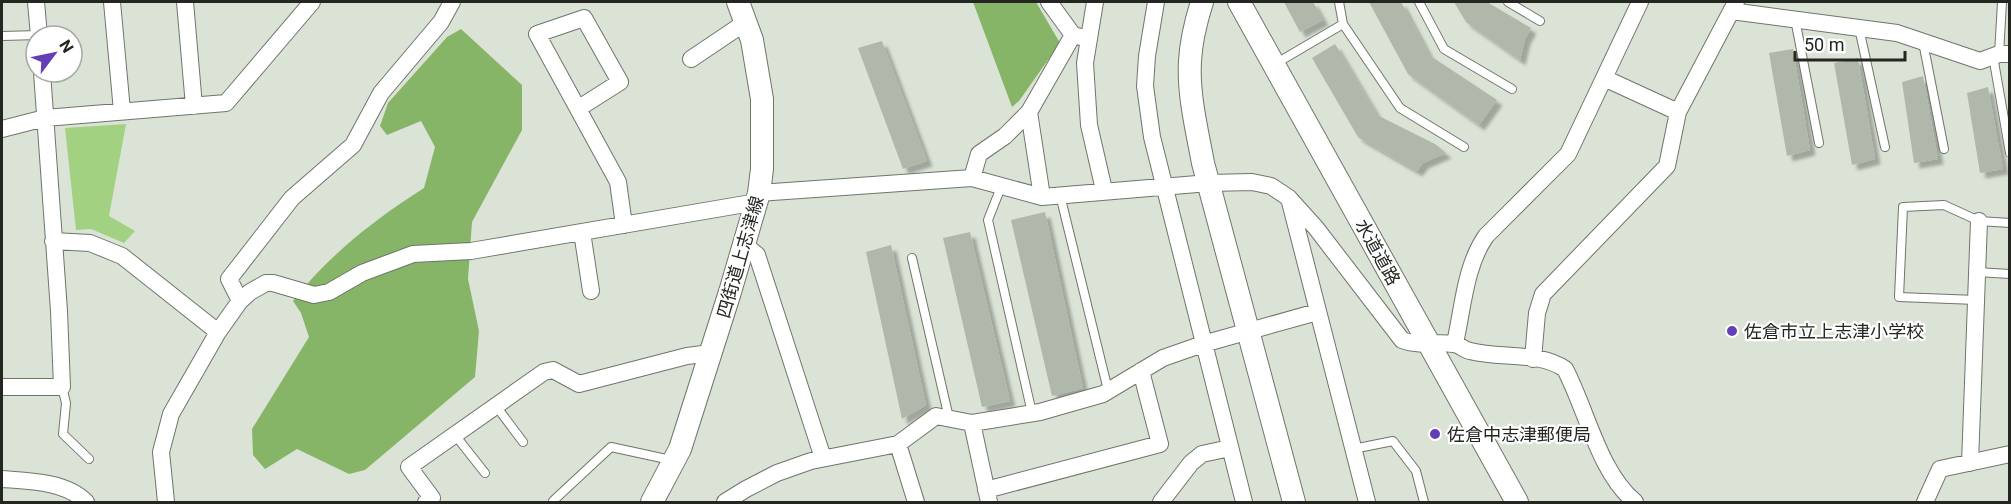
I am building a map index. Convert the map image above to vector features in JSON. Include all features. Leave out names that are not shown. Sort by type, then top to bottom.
[{"type":"street","points":[[36,2],[38,24]]},
{"type":"street","points":[[112,2],[122,111]]},
{"type":"street","points":[[185,2],[194,106]]},
{"type":"street","points":[[2,129],[45,118],[226,103],[312,2]]},
{"type":"street","points":[[240,301],[229,279],[292,198],[353,145],[381,93],[441,22],[452,2]]},
{"type":"street","points":[[1049,2],[1081,37],[1089,125],[1104,190]]},
{"type":"street","points":[[972,178],[979,154],[1005,136],[1029,112],[1081,37],[1095,2]]},
{"type":"street","points":[[1156,2],[1148,46],[1145,86],[1152,138],[1244,502]]},
{"type":"street","points":[[1202,2],[1190,62],[1191,95],[1196,127],[1203,163],[1294,502]]},
{"type":"street","points":[[1455,344],[1473,259],[1480,246],[1486,236],[1568,154],[1640,2]]},
{"type":"street","name":"水道道路","points":[[1244,5],[1516,502]]},
{"type":"street","points":[[1533,359],[1537,313],[1543,294],[1667,166],[1678,112],[1738,6],[1795,19],[1897,33],[1980,61],[2000,55]]},
{"type":"street","points":[[691,58],[742,12]]},
{"type":"street","name":"四街道上志津線","points":[[652,502],[680,449],[758,198],[762,168],[762,99],[752,40],[742,12]]},
{"type":"street","points":[[579,108],[620,82],[584,18],[537,34],[618,182],[624,225]]},
{"type":"street","points":[[1604,78],[1678,112]]},
{"type":"street","points":[[2,387],[62,387],[43,84]]},
{"type":"street","points":[[1029,112],[1041,197]]},
{"type":"street","points":[[166,502],[161,452],[171,414],[218,332],[240,301],[266,283],[321,295],[362,273],[413,254],[471,251],[624,225],[758,198],[972,178],[1041,197],[1209,183],[1252,182],[1271,186],[1289,198],[1316,228],[1402,340],[1430,345],[1455,344],[1468,351],[1556,363],[1565,369],[1608,466],[1623,493],[1635,502]]},
{"type":"street","points":[[1289,198],[1367,502]]},
{"type":"street","points":[[1970,463],[1979,221]]},
{"type":"street","points":[[582,232],[591,291]]},
{"type":"street","points":[[52,241],[90,243],[122,256],[218,332]]},
{"type":"street","points":[[745,245],[757,255],[823,458]]},
{"type":"street","points":[[725,502],[777,473],[811,460],[898,444],[936,416],[972,423],[1032,413],[1103,394],[1163,358],[1249,330],[1317,312]]},
{"type":"street","points":[[426,502],[432,498],[409,467],[544,372],[553,370],[579,384],[687,356],[711,353]]},
{"type":"street","points":[[972,423],[988,496],[1160,444],[1141,370]]},
{"type":"street","points":[[898,444],[916,502]]},
{"type":"street","points":[[1161,502],[1191,463],[1202,454],[1230,448]]},
{"type":"street","points":[[1925,502],[1940,469],[2010,454]]},
{"type":"street","points":[[2,479],[40,481],[60,487],[86,502]]},
{"type":"lane","points":[[1339,2],[1343,24],[1400,108],[1464,147]]},
{"type":"lane","points":[[1419,2],[1444,49],[1512,89]]},
{"type":"lane","points":[[1508,2],[1540,21]]},
{"type":"lane","points":[[2002,2],[2000,55],[2010,153]]},
{"type":"lane","points":[[1795,19],[1818,143]]},
{"type":"lane","points":[[1275,64],[1343,24]]},
{"type":"lane","points":[[1859,28],[1885,147]]},
{"type":"lane","points":[[2,36],[24,35]]},
{"type":"lane","points":[[1923,42],[1944,148]]},
{"type":"lane","points":[[1001,187],[988,220],[1032,413]]},
{"type":"lane","points":[[1060,195],[1108,390]]},
{"type":"lane","points":[[1976,300],[1899,297],[1904,207],[1944,205],[1979,221],[2010,223]]},
{"type":"lane","points":[[912,258],[949,419]]},
{"type":"lane","points":[[1977,272],[2010,274]]},
{"type":"lane","points":[[62,387],[66,403],[63,434],[89,459]]},
{"type":"lane","points":[[496,406],[523,442]]},
{"type":"lane","points":[[455,435],[485,473]]},
{"type":"lane","points":[[1353,449],[1393,441],[1416,471],[1424,502]]},
{"type":"lane","points":[[554,502],[610,447],[674,461]]},
{"type":"shaded area","points":[[973,2],[1036,2],[1060,43],[1019,101],[1012,107]]},
{"type":"shaded area","points":[[461,29],[522,85],[522,130],[472,222],[468,279],[479,331],[475,377],[365,470],[349,474],[297,449],[265,469],[253,455],[252,429],[309,337],[301,313],[293,301],[337,253],[388,212],[424,188],[435,147],[421,121],[387,135],[380,126],[388,103],[447,37]]},
{"type":"shaded area","points":[[126,124],[109,216],[135,231],[124,243],[91,229],[76,230],[65,128]]},
{"type":"building","points":[[1284,2],[1313,2],[1323,20],[1300,32]]},
{"type":"building","points":[[1369,2],[1401,2],[1429,55],[1497,100],[1479,125],[1408,74]]},
{"type":"building","points":[[1454,2],[1487,2],[1531,28],[1525,39],[1520,60],[1466,22]]},
{"type":"building","points":[[882,41],[927,161],[903,169],[858,48]]},
{"type":"building","points":[[1335,44],[1377,115],[1435,144],[1446,153],[1423,163],[1417,171],[1358,137],[1312,58]]},
{"type":"building","points":[[1793,49],[1810,150],[1787,156],[1769,53]]},
{"type":"building","points":[[1858,58],[1875,159],[1852,165],[1834,63]]},
{"type":"building","points":[[1923,76],[1938,159],[1914,163],[1902,82]]},
{"type":"building","points":[[1988,87],[2003,169],[1980,173],[1967,93]]},
{"type":"building","points":[[1045,212],[1083,388],[1052,396],[1011,220]]},
{"type":"building","points":[[970,232],[1010,401],[982,407],[943,238]]},
{"type":"building","points":[[891,245],[926,405],[902,419],[866,252]]},
{"type":"place","name":"佐倉市立上志津小学校","points":[[1732,331]]},
{"type":"place","name":"佐倉中志津郵便局","points":[[1435,434]]}]
